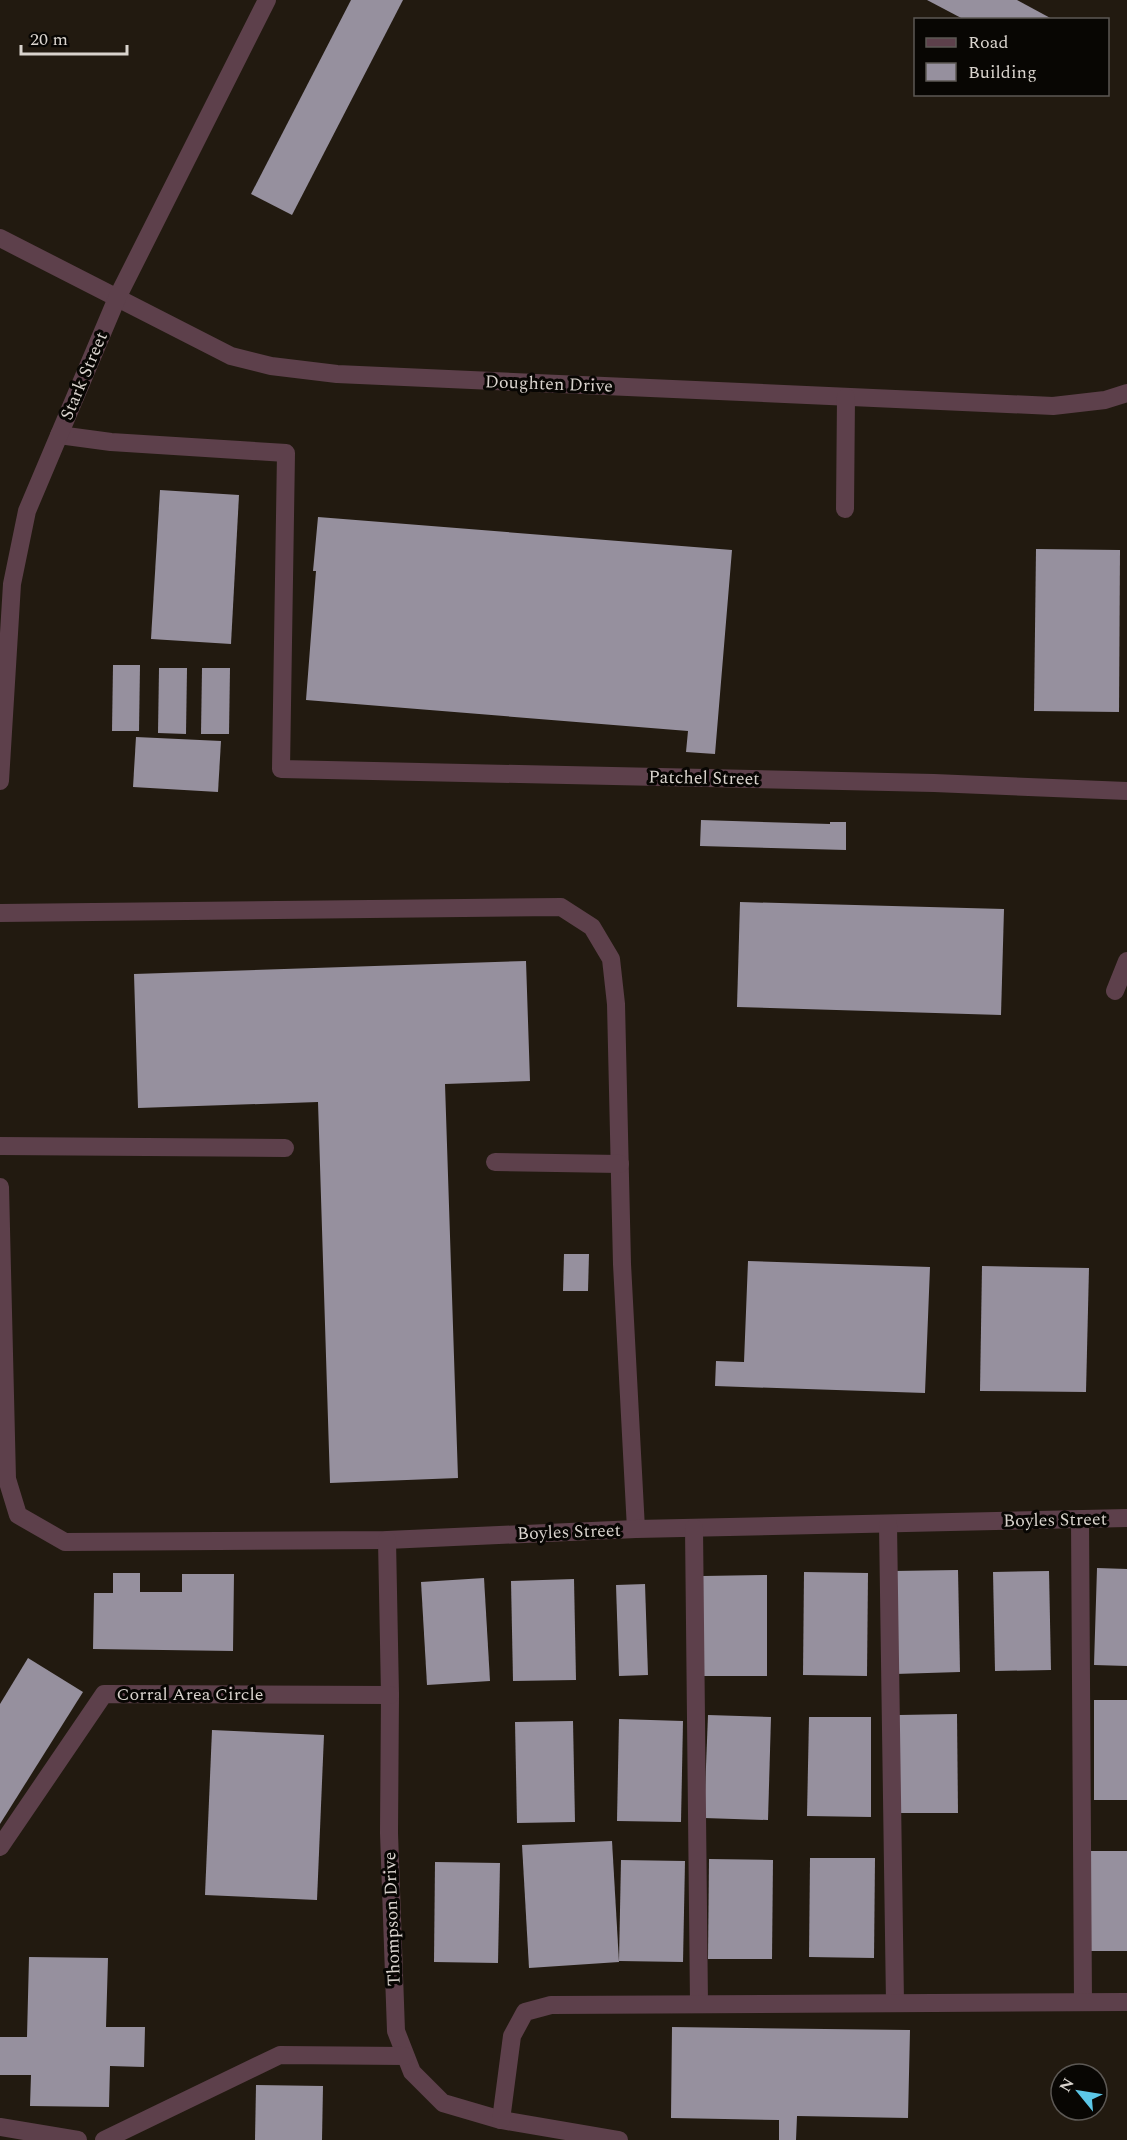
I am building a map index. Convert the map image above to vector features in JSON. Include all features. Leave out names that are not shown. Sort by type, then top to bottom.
[{"type":"street","name":"Stark Street","points":[[0,781],[12,584],[27,511],[117,298],[267,0]]},
{"type":"street","name":"Doughten Drive","points":[[0,238],[231,356],[272,366],[337,374],[1053,406],[1105,400],[1127,393]]},
{"type":"street","points":[[844,509],[846,397]]},
{"type":"street","name":"Patchel Street","points":[[59,435],[111,442],[286,453],[281,770],[934,783],[1127,791]]},
{"type":"street","points":[[0,914],[561,908],[592,927],[611,959],[616,1004],[620,1164],[636,1529]]},
{"type":"street","points":[[1115,991],[1127,961]]},
{"type":"street","points":[[0,1146],[285,1148]]},
{"type":"street","points":[[495,1162],[620,1164]]},
{"type":"street","name":"Boyles Street","points":[[0,1187],[7,1479],[18,1515],[65,1542],[387,1540],[636,1529],[1127,1518]]},
{"type":"street","points":[[1080,1519],[1083,2002]]},
{"type":"street","points":[[888,1524],[895,2003]]},
{"type":"street","points":[[694,1528],[699,2004]]},
{"type":"street","name":"Thompson Drive","points":[[387,1540],[390,1695],[388,1833],[396,2031],[411,2072],[443,2103],[501,2120],[619,2140]]},
{"type":"street","name":"Corral Area Circle","points":[[0,1847],[104,1694],[390,1695]]},
{"type":"street","points":[[501,2120],[512,2036],[525,2012],[551,2005],[1127,2002]]},
{"type":"street","points":[[104,2140],[280,2055],[405,2056]]},
{"type":"street","points":[[0,2127],[78,2140]]},
{"type":"building","points":[[351,0],[403,0],[292,215],[251,194]]},
{"type":"building","points":[[927,0],[1017,0],[1050,18],[961,18]]},
{"type":"building","points":[[160,490],[239,495],[231,644],[151,639]]},
{"type":"building","points":[[318,517],[732,550],[715,754],[686,752],[688,731],[306,700]]},
{"type":"building","points":[[1036,549],[1120,550],[1119,712],[1034,711]]},
{"type":"building","points":[[113,665],[140,665],[139,731],[112,731]]},
{"type":"building","points":[[159,668],[187,668],[186,734],[158,733]]},
{"type":"building","points":[[202,668],[230,668],[229,734],[201,734]]},
{"type":"building","points":[[136,737],[221,741],[218,792],[133,787]]},
{"type":"building","points":[[701,820],[830,824],[830,822],[846,822],[846,850],[700,846]]},
{"type":"building","points":[[740,902],[1004,909],[1001,1015],[737,1007]]},
{"type":"building","points":[[526,961],[530,1081],[445,1084],[458,1478],[330,1483],[318,1102],[138,1108],[134,974]]},
{"type":"building","points":[[564,1254],[589,1254],[588,1291],[563,1291]]},
{"type":"building","points":[[748,1261],[930,1267],[925,1393],[715,1386],[716,1361],[744,1362]]},
{"type":"building","points":[[982,1266],[1089,1268],[1086,1392],[980,1391]]},
{"type":"building","points":[[1097,1568],[1127,1569],[1127,1666],[1094,1665]]},
{"type":"building","points":[[958,1570],[960,1672],[895,1674],[893,1571]]},
{"type":"building","points":[[1049,1571],[1051,1670],[995,1671],[993,1572]]},
{"type":"building","points":[[804,1572],[868,1573],[867,1676],[803,1675]]},
{"type":"building","points":[[113,1573],[140,1573],[140,1592],[182,1592],[182,1574],[234,1574],[233,1651],[93,1649],[94,1593],[113,1593]]},
{"type":"building","points":[[767,1575],[767,1676],[702,1676],[703,1576]]},
{"type":"building","points":[[484,1578],[490,1681],[427,1685],[421,1582]]},
{"type":"building","points":[[574,1579],[576,1680],[513,1681],[511,1581]]},
{"type":"building","points":[[645,1584],[648,1675],[619,1676],[616,1585]]},
{"type":"building","points":[[28,1658],[83,1692],[0,1824],[0,1704]]},
{"type":"building","points":[[1094,1700],[1127,1700],[1127,1800],[1094,1800]]},
{"type":"building","points":[[957,1714],[958,1813],[899,1813],[899,1715]]},
{"type":"building","points":[[708,1715],[771,1717],[768,1820],[704,1818]]},
{"type":"building","points":[[809,1717],[871,1717],[871,1817],[807,1816]]},
{"type":"building","points":[[619,1719],[683,1721],[681,1822],[617,1821]]},
{"type":"building","points":[[573,1721],[575,1822],[517,1823],[515,1722]]},
{"type":"building","points":[[212,1730],[324,1735],[317,1900],[205,1895]]},
{"type":"building","points":[[612,1841],[619,1962],[529,1968],[522,1845]]},
{"type":"building","points":[[1090,1851],[1127,1851],[1127,1951],[1091,1951]]},
{"type":"building","points":[[810,1858],[875,1858],[874,1958],[809,1957]]},
{"type":"building","points":[[709,1859],[773,1860],[772,1959],[708,1959]]},
{"type":"building","points":[[621,1860],[685,1861],[683,1962],[619,1961]]},
{"type":"building","points":[[435,1862],[500,1863],[498,1963],[434,1962]]},
{"type":"building","points":[[29,1957],[108,1958],[106,2027],[145,2027],[144,2067],[110,2066],[109,2107],[30,2106],[31,2075],[0,2075],[0,2037],[27,2037]]},
{"type":"building","points":[[672,2027],[910,2030],[908,2118],[797,2116],[796,2140],[779,2140],[779,2120],[671,2118]]},
{"type":"building","points":[[256,2085],[323,2086],[322,2140],[255,2140]]}]
